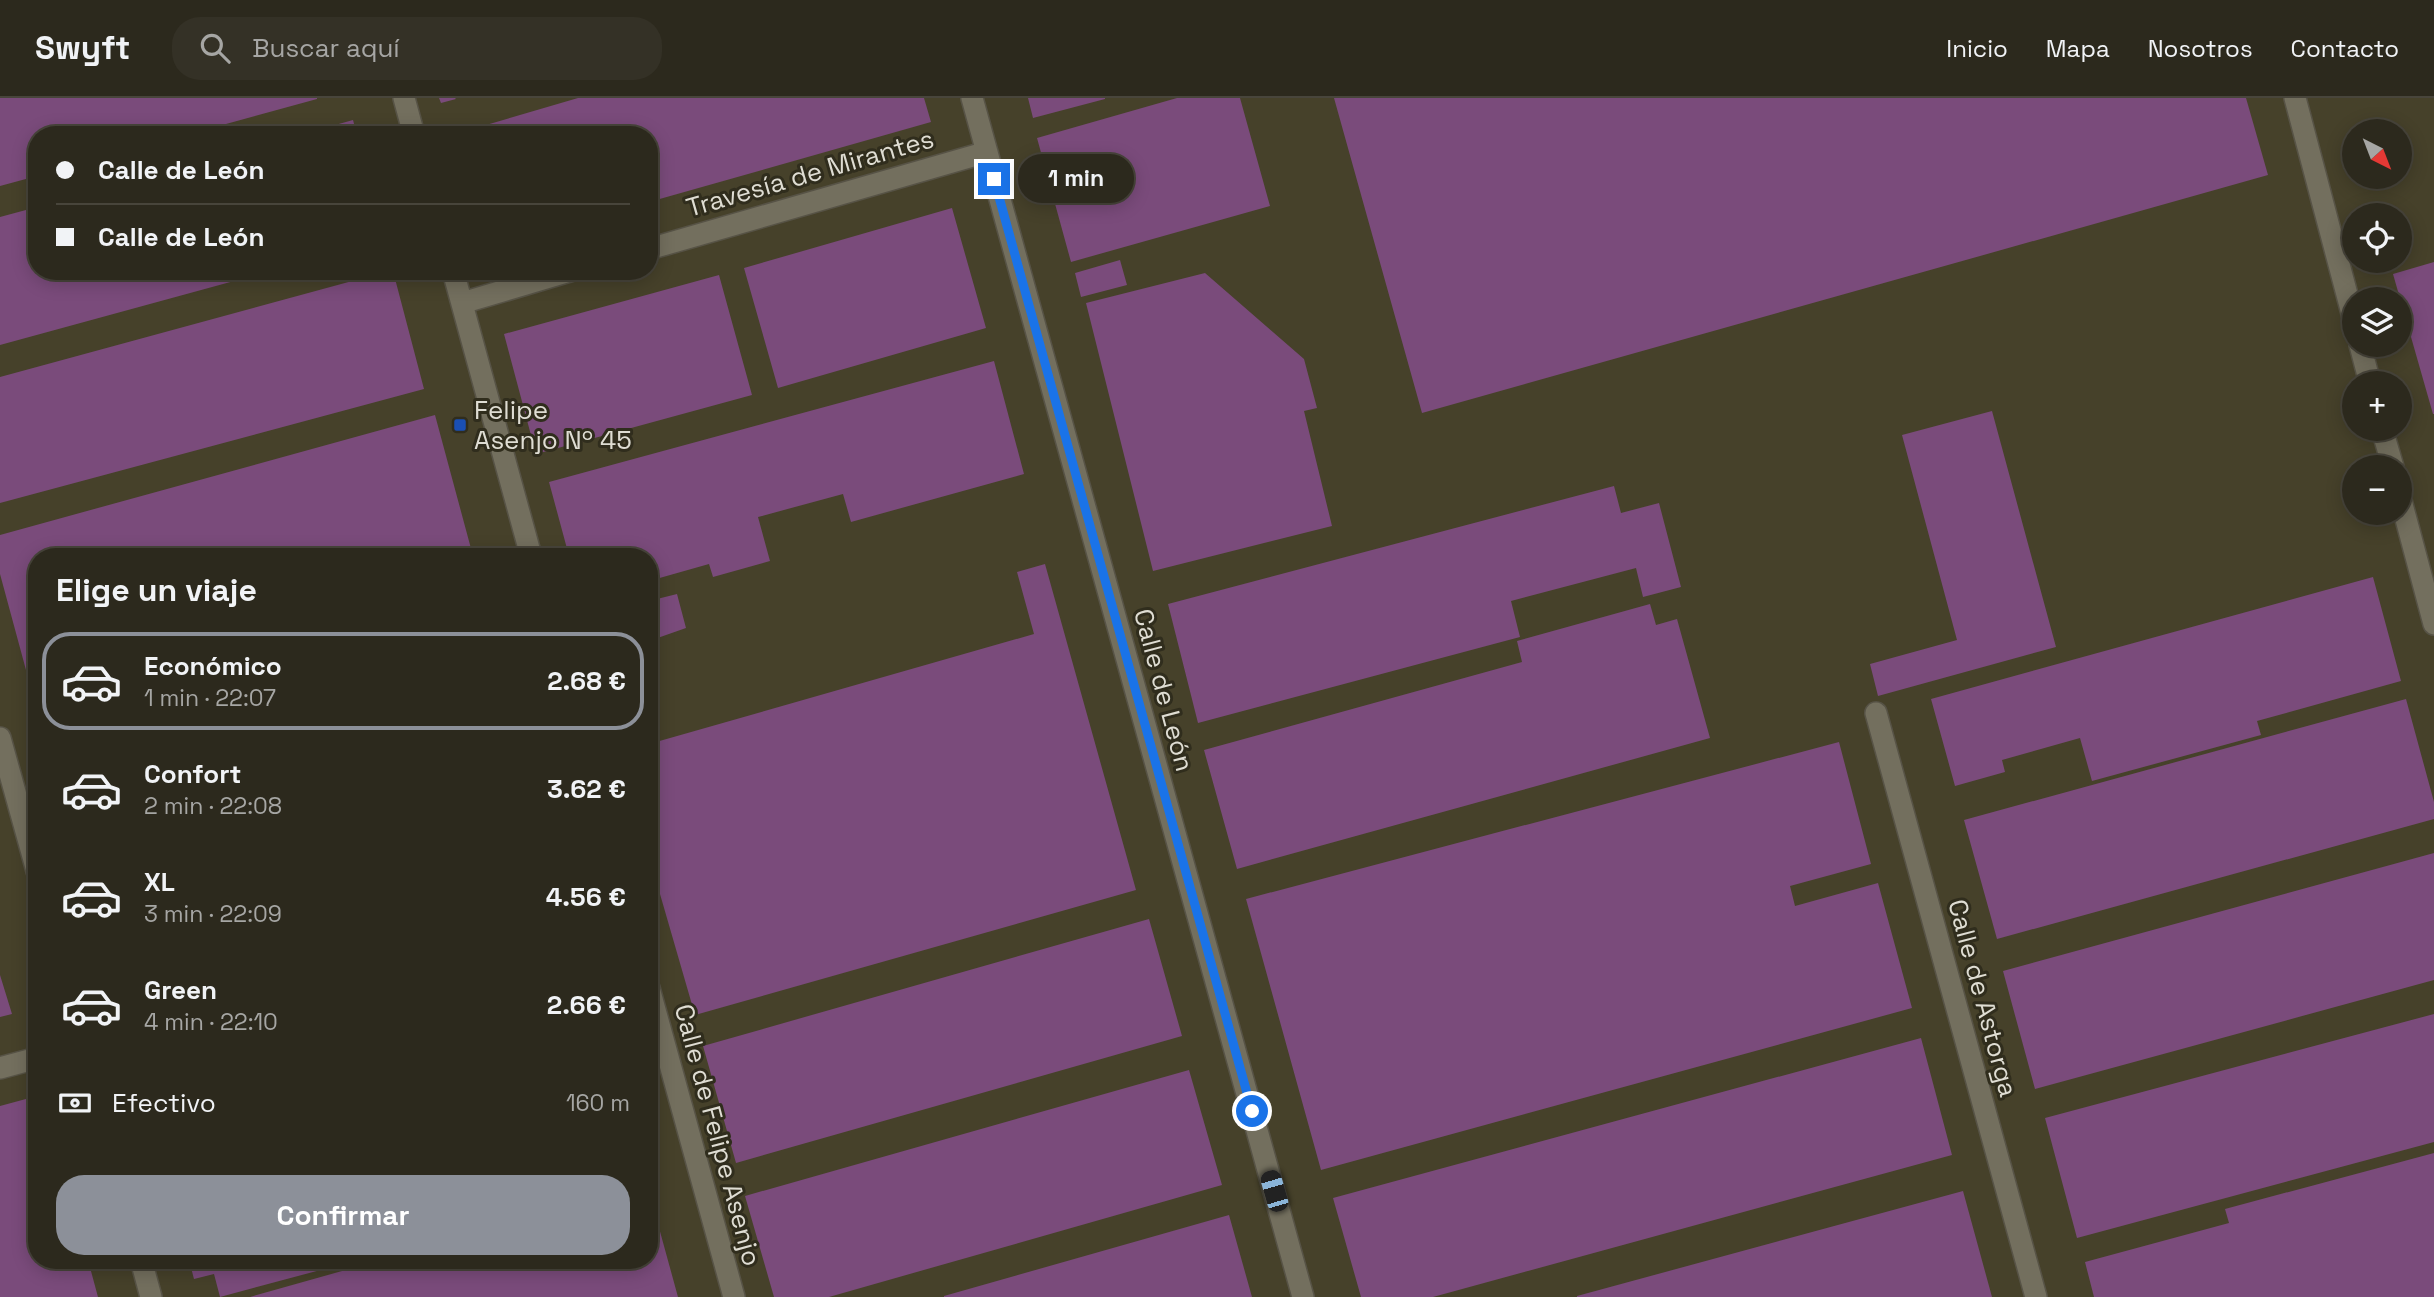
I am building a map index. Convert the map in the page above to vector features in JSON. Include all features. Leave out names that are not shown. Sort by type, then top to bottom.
[{"type":"street","points":[[404,98],[412,126]]},
{"type":"street","name":"Calle de León","points":[[972,98],[1303,1297]]},
{"type":"street","points":[[2295,98],[2345,287]]},
{"type":"street","name":"Travesía de Mirantes","points":[[658,246],[986,152]]},
{"type":"street","points":[[455,280],[529,548]]},
{"type":"street","points":[[461,303],[539,280]]},
{"type":"street","points":[[2408,525],[2434,624]]},
{"type":"street","name":"Calle de Astorga","points":[[1875,713],[2036,1297]]},
{"type":"street","points":[[0,738],[28,839]]},
{"type":"street","name":"Calle de Felipe Asenjo","points":[[658,1021],[734,1297]]},
{"type":"street","points":[[0,1068],[28,1060]]},
{"type":"street","points":[[143,1269],[151,1297]]},
{"type":"shaded area","points":[[0,98],[2434,98],[2434,1297],[0,1297]]},
{"type":"building","points":[[0,98],[317,98],[219,126],[28,126],[28,178],[0,186]]},
{"type":"building","points":[[439,98],[455,98],[456,99],[441,103]]},
{"type":"building","points":[[578,98],[924,98],[931,122],[658,199],[658,126],[483,126]]},
{"type":"building","points":[[1028,98],[1105,98],[1105,99],[1033,118]]},
{"type":"building","points":[[1177,98],[1240,98],[1270,206],[1071,262],[1037,138]]},
{"type":"building","points":[[1334,98],[2246,98],[2268,175],[1422,413]]},
{"type":"building","points":[[353,120],[355,126],[332,126]]},
{"type":"building","points":[[952,208],[986,328],[778,388],[744,268]]},
{"type":"building","points":[[28,209],[28,280],[238,280],[0,345],[0,217]]},
{"type":"building","points":[[1120,260],[1127,285],[1081,297],[1075,273]]},
{"type":"building","points":[[2434,262],[2434,414],[2412,340],[2412,287],[2397,287],[2393,274],[2412,273],[2412,268]]},
{"type":"building","points":[[1205,273],[1304,359],[1317,408],[1304,411],[1332,526],[1153,571],[1086,303]]},
{"type":"building","points":[[719,275],[752,395],[536,454],[504,334]]},
{"type":"building","points":[[356,280],[395,280],[424,389],[0,503],[0,377]]},
{"type":"building","points":[[994,361],[1024,474],[851,522],[843,494],[758,517],[770,561],[713,577],[709,564],[658,578],[658,548],[567,548],[549,482]]},
{"type":"building","points":[[1992,411],[2056,647],[1878,696],[1870,664],[1957,640],[1902,435]]},
{"type":"building","points":[[435,415],[471,548],[28,548],[28,677],[0,574],[0,535]]},
{"type":"building","points":[[1614,486],[1621,513],[1659,503],[1681,587],[1643,597],[1636,568],[1511,601],[1520,637],[1198,723],[1168,604]]},
{"type":"building","points":[[1045,564],[1136,890],[695,1015],[658,887],[658,741],[1034,634],[1017,572]]},
{"type":"building","points":[[2373,577],[2401,681],[2257,721],[2261,735],[2092,781],[2080,738],[2002,760],[2005,772],[1955,786],[1931,699]]},
{"type":"building","points":[[677,594],[686,628],[658,638],[658,599]]},
{"type":"building","points":[[1650,604],[1656,625],[1677,619],[1710,738],[1237,869],[1204,750],[1522,662],[1517,641]]},
{"type":"building","points":[[2406,699],[2434,802],[2434,819],[1997,939],[1964,820]]},
{"type":"building","points":[[1839,742],[1871,864],[1790,886],[1795,906],[1878,883],[1912,1008],[1321,1170],[1246,899]]},
{"type":"building","points":[[2434,853],[2434,980],[2035,1089],[2003,971]]},
{"type":"building","points":[[1149,919],[1182,1036],[736,1163],[703,1046]]},
{"type":"building","points":[[0,975],[12,1014],[0,1017]]},
{"type":"building","points":[[2434,1014],[2434,1142],[2077,1238],[2045,1118]]},
{"type":"building","points":[[1921,1038],[1952,1155],[1433,1297],[1361,1297],[1333,1198]]},
{"type":"building","points":[[1189,1070],[1222,1185],[829,1297],[774,1297],[745,1196]]},
{"type":"building","points":[[28,1098],[28,1269],[90,1269],[98,1297],[0,1297],[0,1106]]},
{"type":"building","points":[[2434,1153],[2434,1297],[2094,1297],[2085,1262],[2229,1223],[2225,1209]]},
{"type":"building","points":[[1963,1191],[1992,1297],[1577,1297],[1577,1296]]},
{"type":"building","points":[[1229,1215],[1252,1297],[944,1297],[944,1296]]},
{"type":"building","points":[[658,1224],[678,1297],[250,1297],[349,1269],[658,1269]]},
{"type":"building","points":[[191,1269],[324,1269],[220,1297],[214,1274],[194,1279]]},
{"type":"place","name":"Felipe Asenjo Nº 45","points":[[460,425]]},
{"type":"route","points":[[994,179],[1252,1111]]}]
